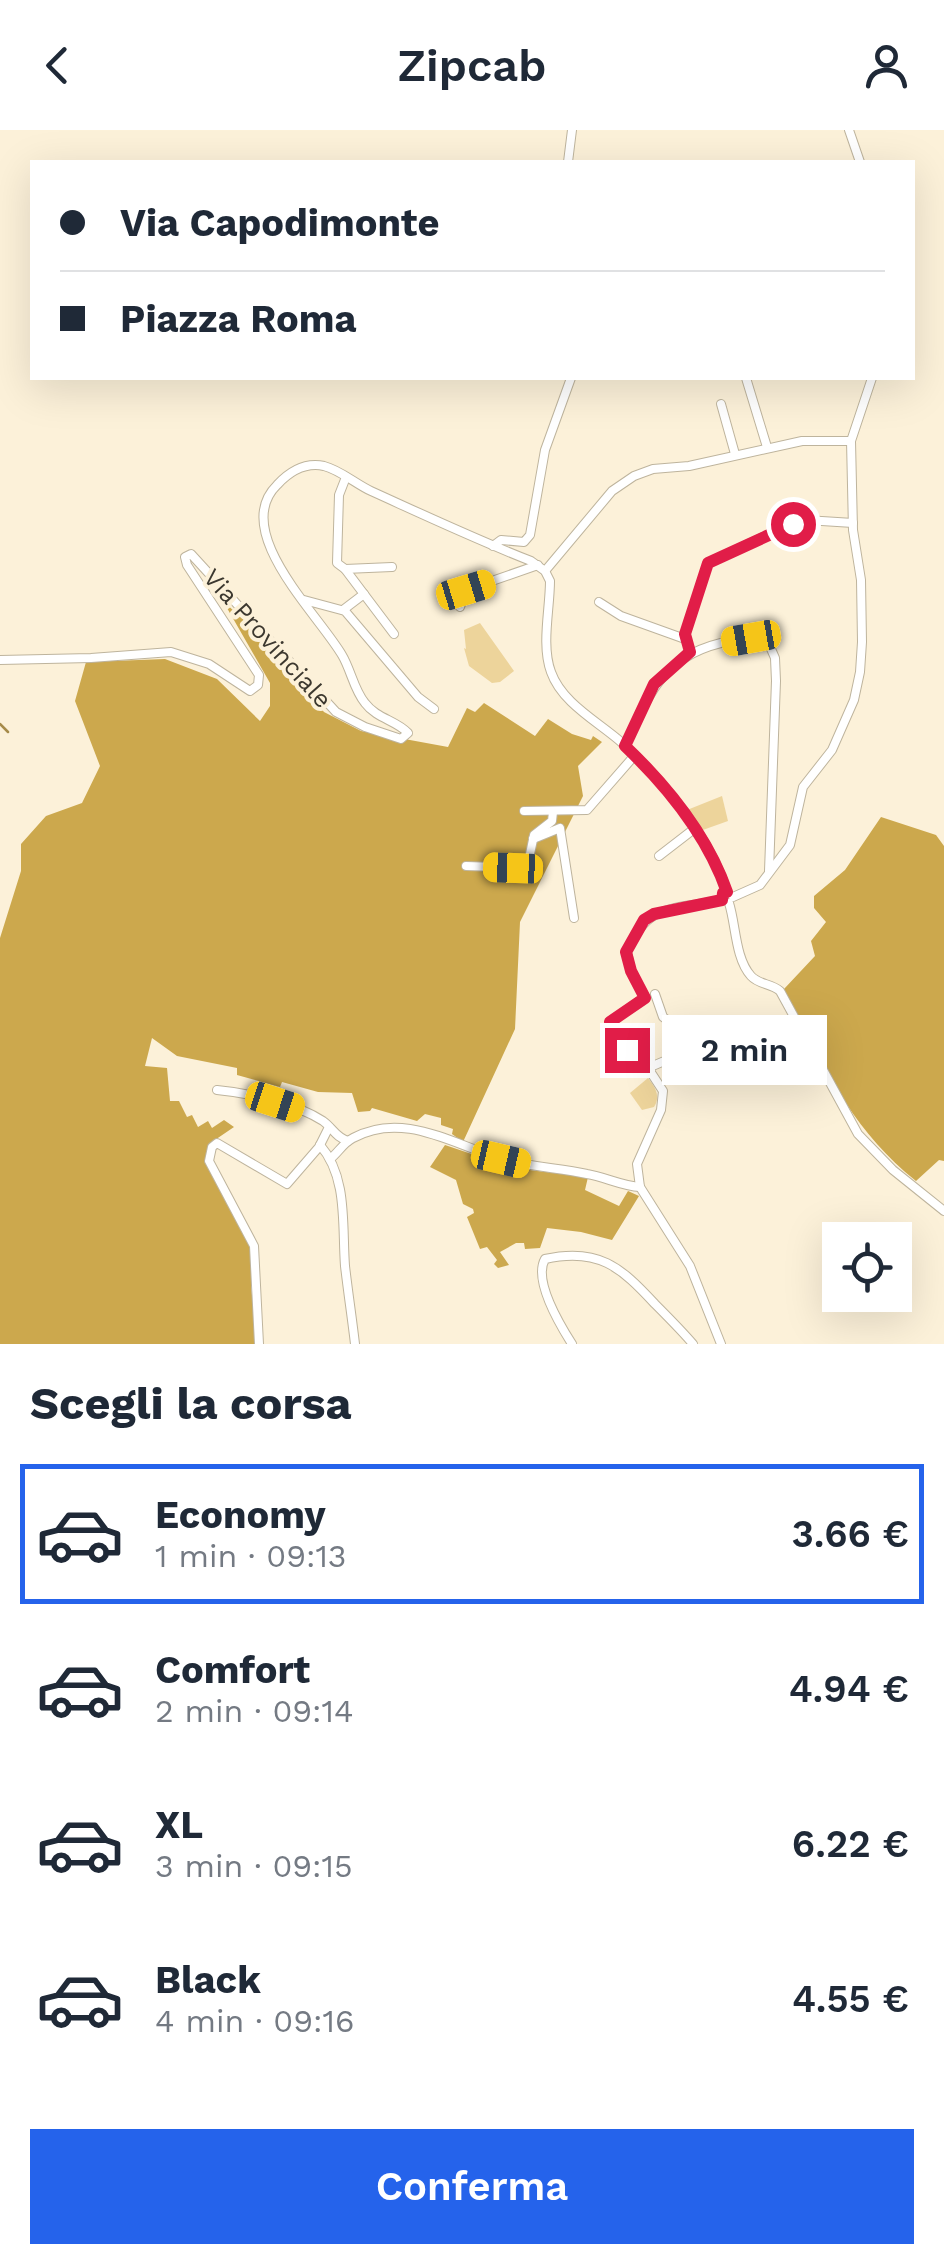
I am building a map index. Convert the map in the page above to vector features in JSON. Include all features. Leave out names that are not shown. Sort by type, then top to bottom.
[{"type":"street","points":[[568,160],[572,130]]},
{"type":"street","points":[[849,130],[859,160]]},
{"type":"street","points":[[494,546],[501,540],[524,542],[530,535],[545,450],[570,380]]},
{"type":"street","points":[[747,380],[767,447]]},
{"type":"street","points":[[648,1068],[668,1059],[677,1038],[674,1026],[666,1021],[631,971],[626,952],[644,920],[654,914],[754,890],[794,836],[803,787],[832,750],[843,727],[860,672],[861,580],[853,523],[851,441],[871,380]]},
{"type":"street","points":[[721,404],[734,454]]},
{"type":"street","points":[[460,607],[466,590],[541,568],[623,482],[653,469],[689,466],[802,441],[851,441]]},
{"type":"street","name":"Via Provinciale","points":[[0,660],[171,652],[209,664],[250,691],[258,685],[259,676],[186,565],[185,556],[191,554],[336,712],[401,739],[408,733],[404,728],[384,720],[364,702],[342,654],[278,562],[261,524],[262,509],[273,488],[291,472],[308,465],[326,466],[346,477]]},
{"type":"street","points":[[394,634],[337,563],[340,494],[346,477],[541,568],[550,580],[550,671],[572,703],[635,755],[694,829],[718,866],[743,963],[758,981],[780,991],[838,1104],[858,1134],[894,1170],[944,1210]]},
{"type":"street","points":[[690,652],[684,639],[708,563],[806,520],[853,523]]},
{"type":"street","points":[[345,569],[392,567]]},
{"type":"street","points":[[343,610],[364,594]]},
{"type":"street","points":[[303,600],[343,610],[418,697],[434,709]]},
{"type":"street","points":[[599,602],[621,616],[684,639]]},
{"type":"street","points":[[625,746],[654,684],[690,652],[719,643],[759,638],[772,646],[776,681],[769,871]]},
{"type":"street","points":[[524,811],[587,810],[635,755]]},
{"type":"street","points":[[466,866],[524,870],[529,864],[534,835],[552,820],[552,812]]},
{"type":"street","points":[[533,840],[560,828],[574,918]]},
{"type":"street","points":[[659,856],[694,829]]},
{"type":"street","points":[[650,996],[610,1022],[627,1050],[658,1082],[663,1101],[637,1164],[640,1187],[682,1253],[721,1344]]},
{"type":"street","points":[[217,1090],[263,1098],[298,1110],[348,1141]]},
{"type":"street","points":[[259,1344],[254,1246],[222,1189],[209,1153],[217,1143],[287,1184],[320,1146],[329,1127]]},
{"type":"street","points":[[330,1159],[348,1141],[382,1130],[428,1131],[501,1159],[640,1187]]},
{"type":"street","points":[[320,1146],[330,1159],[342,1196],[345,1266],[355,1344]]},
{"type":"street","points":[[572,1344],[553,1311],[541,1278],[545,1259],[599,1258],[623,1270],[693,1344]]},
{"type":"shaded area","points":[[223,601],[324,712],[361,731],[448,747],[467,708],[475,712],[484,703],[535,736],[548,719],[572,734],[591,740],[593,736],[602,742],[578,766],[583,796],[520,922],[515,1029],[463,1142],[452,1134],[453,1129],[441,1125],[441,1118],[425,1114],[417,1121],[372,1108],[358,1112],[352,1093],[318,1092],[282,1082],[280,1087],[237,1075],[237,1068],[177,1056],[152,1038],[145,1066],[167,1068],[170,1101],[179,1101],[198,1127],[208,1121],[212,1128],[224,1120],[234,1127],[209,1144],[206,1153],[211,1172],[252,1250],[251,1287],[258,1344],[0,1344],[0,938],[21,871],[21,844],[46,816],[82,803],[100,766],[75,701],[86,662],[165,659],[217,679],[260,721],[270,706],[270,683]]},
{"type":"shaded area","points":[[480,623],[514,671],[500,682],[492,683],[469,666],[464,630]]},
{"type":"shaded area","points":[[722,796],[728,821],[700,831],[687,810]]},
{"type":"shaded area","points":[[881,817],[936,835],[944,846],[944,1161],[939,1160],[916,1181],[892,1160],[855,1116],[784,989],[815,956],[811,941],[826,922],[814,908],[814,896],[845,870]]},
{"type":"shaded area","points":[[648,1078],[657,1099],[654,1107],[642,1110],[630,1093]]},
{"type":"shaded area","points":[[445,1145],[513,1168],[588,1177],[585,1190],[619,1206],[628,1191],[639,1196],[612,1240],[547,1228],[540,1248],[525,1249],[524,1243],[516,1243],[500,1252],[509,1265],[498,1268],[487,1247],[480,1249],[467,1217],[474,1213],[473,1209],[463,1204],[456,1180],[430,1167]]},
{"type":"waterway","points":[[0,724],[8,732]]},
{"type":"route","points":[[627,1050],[610,1022],[645,998],[626,952],[638,928],[654,914],[722,900],[727,892],[718,866],[684,813],[625,746],[654,684],[690,652],[685,634],[708,563],[793,524]]}]
